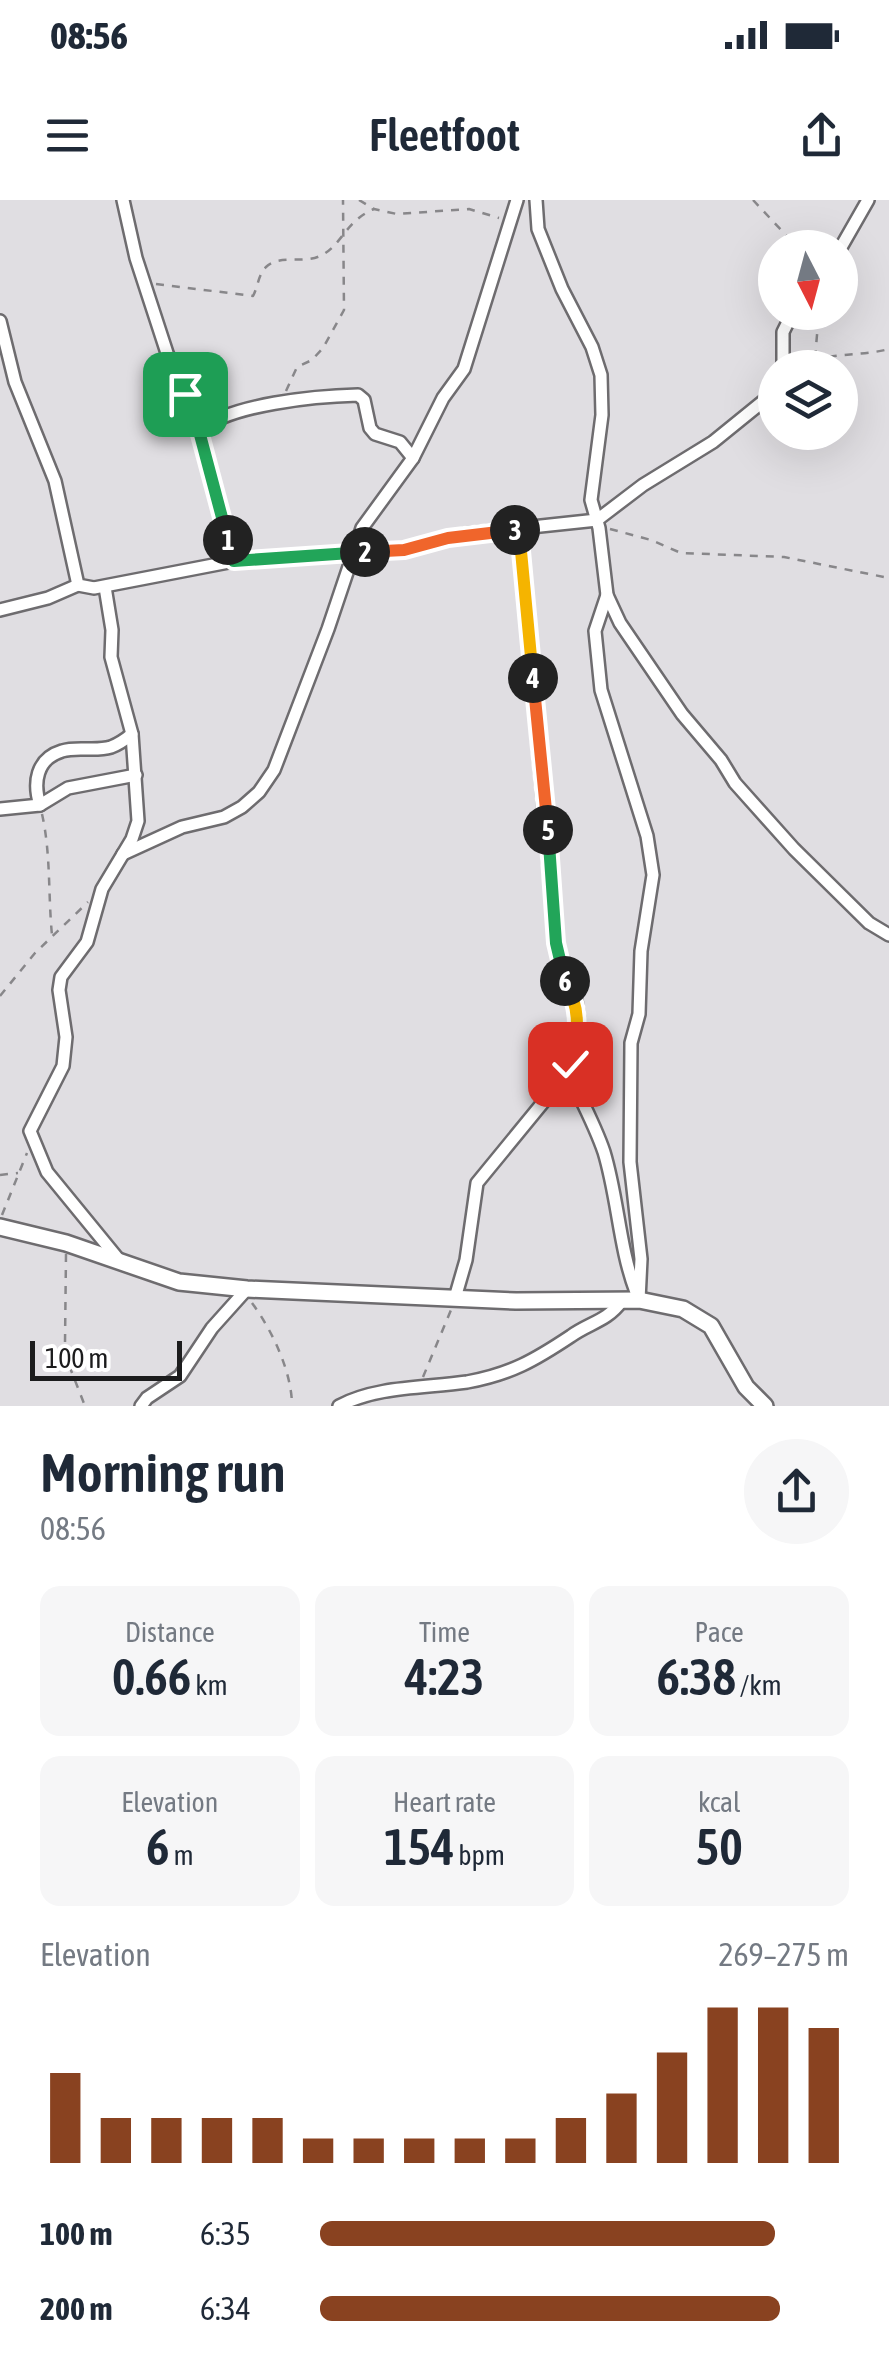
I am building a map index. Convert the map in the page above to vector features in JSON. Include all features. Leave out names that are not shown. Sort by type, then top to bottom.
[{"type":"street","points":[[123,200],[144,283],[199,431],[234,561]]},
{"type":"street","points":[[123,854],[182,827],[224,817],[259,792],[274,770],[362,528],[413,458],[470,353],[517,200]]},
{"type":"street","points":[[536,200],[538,229],[601,375],[602,414],[591,500],[598,524],[606,594],[620,623],[735,783],[819,873],[869,922],[889,935]]},
{"type":"street","points":[[851,230],[868,200]]},
{"type":"street","points":[[0,321],[14,382],[55,480],[78,585]]},
{"type":"street","points":[[199,431],[225,416],[275,404],[358,395],[364,400],[374,434],[400,442],[413,458]]},
{"type":"street","points":[[0,610],[48,598],[78,585],[104,587],[234,561],[404,550],[448,538],[598,524],[643,485],[713,442],[758,405]]},
{"type":"street","points":[[455,1298],[466,1260],[477,1183],[568,1072],[579,1024],[576,1001],[560,970],[556,943],[519,530]]},
{"type":"street","points":[[104,587],[112,630],[111,656],[132,734],[138,821],[102,889],[87,942],[61,977],[59,990],[66,1037],[63,1066],[30,1132],[47,1172],[120,1262]]},
{"type":"street","points":[[606,594],[595,631],[601,690],[648,836],[654,875],[641,951],[639,1014],[631,1043],[630,1162],[641,1259],[640,1300]]},
{"type":"street","points":[[40,805],[35,778],[57,753],[114,746],[132,734]]},
{"type":"street","points":[[0,808],[40,805],[68,788],[136,776]]},
{"type":"street","points":[[568,1072],[603,1150],[624,1236],[624,1260],[640,1300]]},
{"type":"street","points":[[0,1224],[179,1282],[246,1291],[640,1300],[683,1309],[712,1326],[754,1400],[765,1406]]},
{"type":"street","points":[[141,1406],[180,1376],[212,1328],[246,1291]]},
{"type":"street","points":[[339,1406],[369,1395],[470,1381],[532,1362],[606,1318],[621,1302]]},
{"type":"path","points":[[275,404],[297,367],[312,360],[323,348],[344,310],[342,200]]},
{"type":"path","points":[[359,200],[374,210],[397,214],[470,209],[510,222]]},
{"type":"path","points":[[753,200],[781,230]]},
{"type":"path","points":[[144,283],[252,296],[269,264],[315,259],[332,247],[356,219],[374,210]]},
{"type":"path","points":[[858,356],[889,349]]},
{"type":"path","points":[[598,524],[681,553],[784,557],[889,578]]},
{"type":"path","points":[[40,805],[49,863],[52,936]]},
{"type":"path","points":[[0,996],[34,952],[102,889]]},
{"type":"path","points":[[0,1224],[30,1132]]},
{"type":"path","points":[[0,1176],[19,1173]]},
{"type":"path","points":[[66,1243],[65,1343],[85,1406]]},
{"type":"path","points":[[246,1291],[269,1330],[292,1389],[292,1406]]},
{"type":"path","points":[[419,1388],[455,1298]]},
{"type":"route","points":[[185,394],[199,431],[234,561],[404,550],[466,534],[519,530],[556,943],[560,970],[576,1001],[579,1024],[570,1064]]}]
